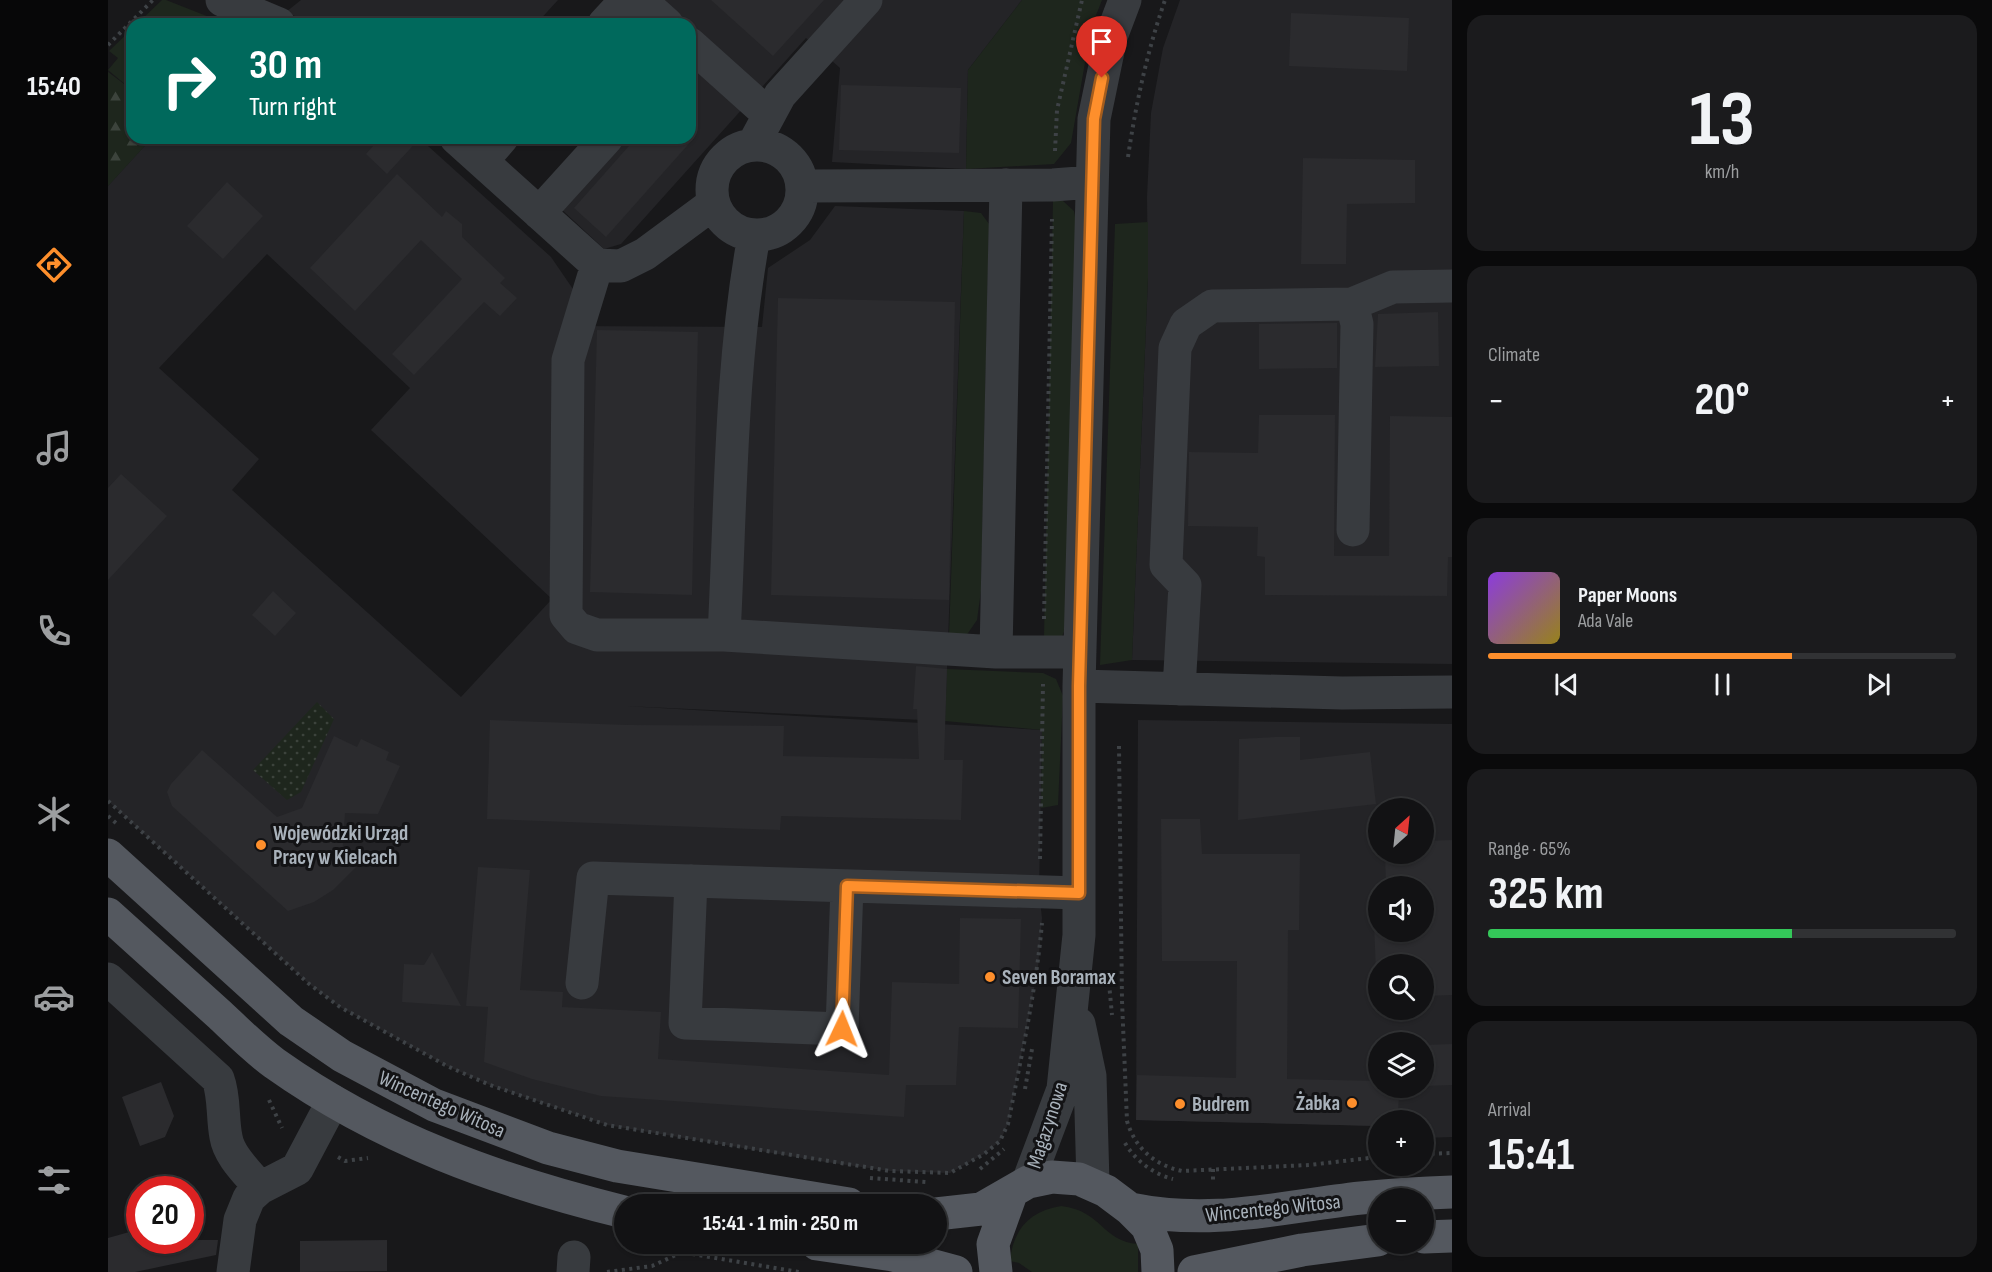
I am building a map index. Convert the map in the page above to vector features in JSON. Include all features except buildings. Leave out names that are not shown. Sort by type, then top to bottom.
[{"type":"main road","name":"Wincentego Witosa","points":[[114,841],[291,1021],[342,1056],[434,1105],[525,1140],[617,1166],[788,1194]]},
{"type":"main road","name":"Wincentego Witosa","points":[[108,914],[272,1062],[333,1101],[388,1131],[456,1162],[562,1198],[614,1210]]},
{"type":"main road","points":[[947,1213],[981,1209],[1019,1188],[1064,1176],[1093,1183],[1130,1209],[1147,1226],[1157,1250],[1158,1272]]},
{"type":"main road","points":[[996,1272],[993,1244],[1019,1188]]},
{"type":"main road","name":"Wincentego Witosa","points":[[1130,1209],[1188,1217],[1257,1213],[1360,1198],[1452,1192]]},
{"type":"main road","points":[[1434,1237],[1452,1236]]},
{"type":"main road","name":"Wincentego Witosa","points":[[1194,1272],[1302,1250],[1368,1241]]},
{"type":"main road","points":[[886,1254],[956,1272]]},
{"type":"street","points":[[222,0],[265,18]]},
{"type":"street","points":[[610,18],[626,0]]},
{"type":"street","points":[[640,0],[660,18]]},
{"type":"street","points":[[753,144],[780,96],[866,0]]},
{"type":"street","name":"Magazynowa","points":[[1019,1188],[1060,1100],[1079,935],[1079,686],[1094,119],[1111,38],[1125,0]]},
{"type":"street","points":[[696,50],[768,114]]},
{"type":"street","points":[[474,144],[492,150],[539,213],[597,265],[621,266],[645,254],[714,203]]},
{"type":"street","points":[[539,213],[602,144]]},
{"type":"street","points":[[753,144],[767,146],[786,155],[799,172],[802,186],[801,202],[795,216],[783,227],[769,234],[754,236],[738,232],[726,222],[714,203],[713,180],[718,167],[727,156],[739,148],[753,144]]},
{"type":"street","points":[[802,186],[1006,185],[1092,182]]},
{"type":"street","points":[[996,652],[1006,185]]},
{"type":"street","points":[[724,635],[742,297],[754,236]]},
{"type":"street","points":[[597,265],[568,360],[566,615],[577,628],[597,635],[724,635],[996,652],[1080,652]]},
{"type":"street","points":[[1179,689],[1185,585],[1166,565],[1175,348],[1186,324],[1212,306],[1352,304],[1393,287],[1452,286]]},
{"type":"street","points":[[1352,304],[1357,324],[1353,530]]},
{"type":"street","points":[[1079,686],[1342,693],[1452,692]]},
{"type":"street","points":[[582,983],[593,878],[1079,893]]},
{"type":"street","points":[[692,881],[685,1023],[842,1029],[847,886]]},
{"type":"street","points":[[108,978],[218,1079],[222,1090],[226,1138],[234,1155],[260,1188]]},
{"type":"street","name":"Magazynowa","points":[[1073,996],[1090,1076],[1093,1183]]},
{"type":"street","points":[[233,1272],[240,1220],[249,1198],[260,1188],[297,1169],[333,1101]]},
{"type":"path","points":[[135,18],[153,0]]},
{"type":"path","points":[[1127,165],[1136,100],[1164,0]]},
{"type":"path","points":[[108,45],[126,27]]},
{"type":"path","points":[[1119,746],[1122,1001],[1127,1121],[1132,1136],[1140,1148],[1154,1159],[1167,1167],[1182,1171],[1309,1165],[1368,1158]]},
{"type":"path","points":[[108,801],[308,983],[340,1007],[447,1066],[490,1086],[557,1109],[607,1125],[804,1158],[890,1171],[950,1173],[968,1165],[1000,1141],[1008,1124],[1014,1094]]},
{"type":"path","points":[[108,816],[114,841]]},
{"type":"path","points":[[1122,1137],[1131,1152],[1150,1169],[1179,1181]]},
{"type":"path","points":[[974,1173],[1007,1146]]},
{"type":"path","points":[[1434,1154],[1452,1153]]},
{"type":"path","points":[[335,1156],[345,1161],[375,1157]]},
{"type":"path","points":[[867,1178],[935,1182]]},
{"type":"path","points":[[607,1272],[652,1266],[678,1254],[799,1272]]},
{"type":"shaded area","points":[[301,0],[558,0],[542,18],[299,18],[286,12]]},
{"type":"shaded area","points":[[658,0],[1022,0],[968,70],[966,169],[832,162],[840,68],[806,38],[621,244],[604,249],[558,206],[614,144],[696,144],[696,18],[678,18]]},
{"type":"shaded area","points":[[1180,0],[1452,0],[1452,664],[1132,660],[1148,278],[1147,197],[1151,113],[1163,48]]},
{"type":"shaded area","points":[[146,144],[430,144],[428,146],[551,257],[575,292],[565,326],[762,327],[768,268],[810,240],[835,206],[964,211],[945,721],[625,706],[1042,730],[1039,892],[1042,918],[1038,968],[1008,1124],[1000,1141],[984,1154],[950,1173],[890,1171],[607,1125],[490,1085],[447,1066],[340,1007],[308,983],[108,801],[108,186]],"holes":[[[267,254],[410,388],[371,430],[552,599],[461,697],[232,490],[259,459],[159,368]]]},
{"type":"shaded area","points":[[1138,720],[1452,724],[1452,1137],[1434,1138],[1434,1110],[1368,1110],[1368,1126],[1136,1120]]},
{"type":"green space","points":[[162,0],[166,0],[212,18],[143,18]]},
{"type":"green space","points":[[1022,0],[1102,0],[1091,28],[1071,143],[1054,164],[966,169],[968,70]]},
{"type":"green space","points":[[126,35],[126,85],[108,70],[118,58],[109,51]]},
{"type":"green space","points":[[108,72],[126,86],[126,144],[146,144],[108,186]]},
{"type":"green space","points":[[1053,200],[1063,201],[1074,211],[1077,227],[1067,624],[1061,639],[1044,638]]},
{"type":"green space","points":[[964,211],[981,213],[989,224],[981,591],[977,620],[966,636],[949,636]]},
{"type":"green space","points":[[1148,222],[1148,278],[1132,660],[1100,665],[1115,224]]},
{"type":"green space","points":[[947,669],[1043,673],[1056,679],[1063,696],[1058,805],[1041,808],[1042,730],[945,721]]},
{"type":"green space","points":[[317,702],[334,719],[301,792],[287,800],[253,770]]},
{"type":"green space","points":[[1061,1206],[1086,1214],[1116,1238],[1138,1244],[1138,1272],[1032,1272],[1019,1263],[1010,1261],[1015,1240],[1025,1224],[1040,1212]]},
{"type":"place","name":"Wojewódzki Urząd Pracy w Kielcach","points":[[261,845]]},
{"type":"place","name":"Seven Boramax","points":[[990,977]]},
{"type":"place","name":"Żabka","points":[[1352,1103]]},
{"type":"place","name":"Budrem","points":[[1180,1104]]},
{"type":"route","points":[[842,1029],[847,886],[1079,893],[1079,686],[1094,119],[1102,78]]}]
